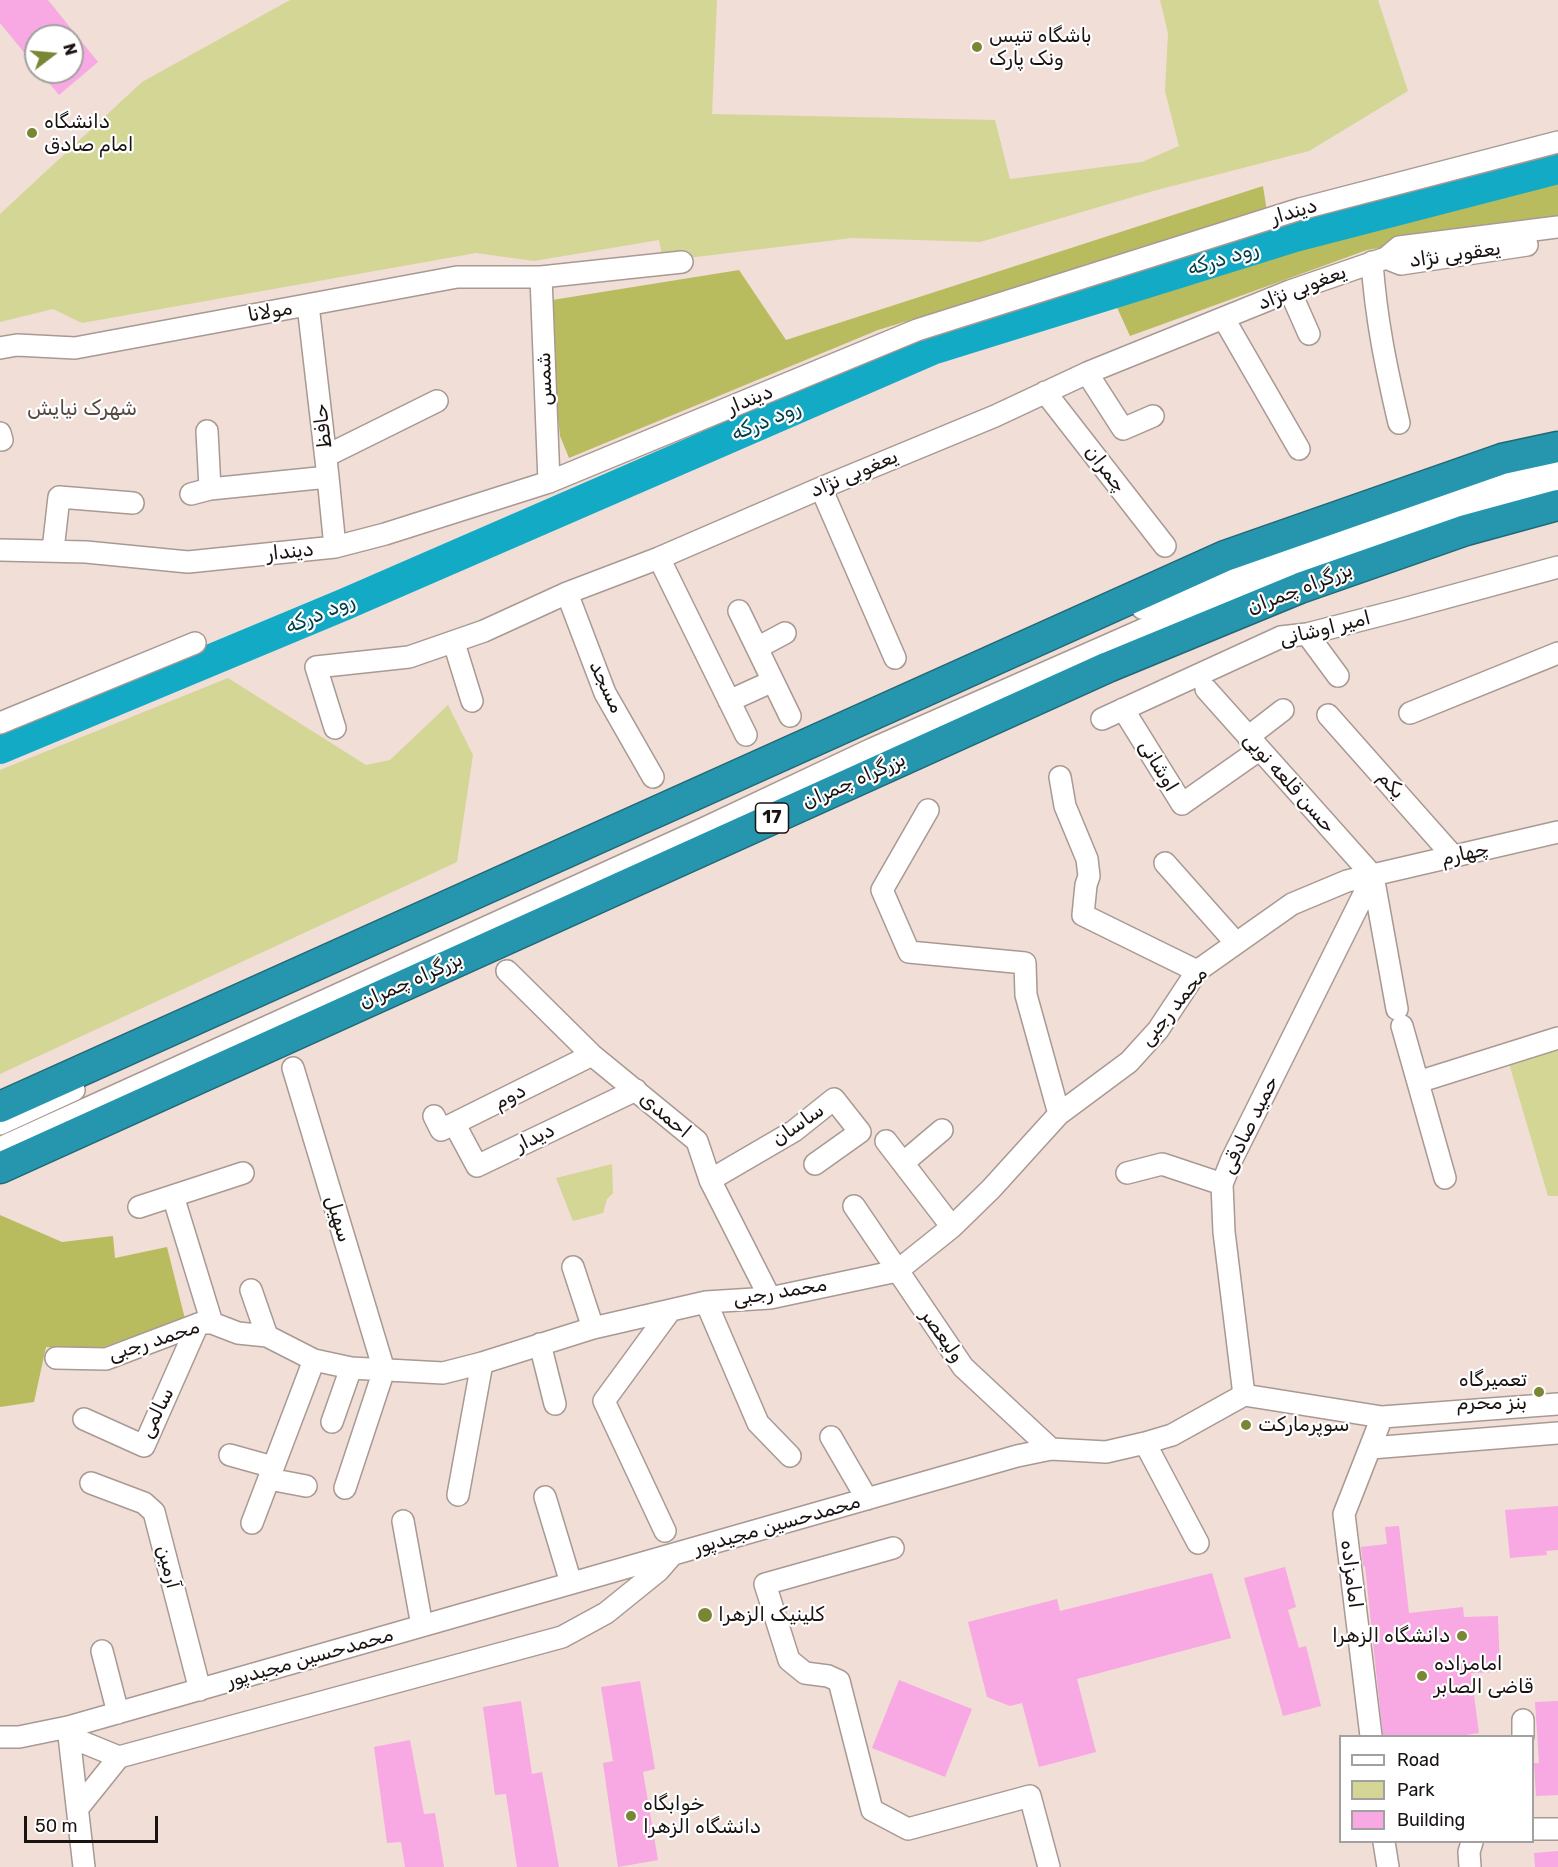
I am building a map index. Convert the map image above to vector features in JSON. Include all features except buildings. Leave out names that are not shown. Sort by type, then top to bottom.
[{"type":"highway","points":[[1502,459],[1530,440],[1558,429]]},
{"type":"highway","points":[[0,1107],[1225,556],[1502,459],[1558,447]]},
{"type":"highway","name":"بزرگراه چمران","points":[[0,1167],[1108,667],[1300,588],[1466,530],[1558,505]]},
{"type":"street","name":"دیندار","points":[[0,550],[53,550],[188,562],[334,547],[385,534],[549,482],[917,330],[1300,209],[1558,142]]},
{"type":"street","name":"یعقوبی نژاد","points":[[1379,260],[1399,247],[1558,227]]},
{"type":"street","name":"یعقوبی نژاد","points":[[1379,260],[1401,264],[1558,240]]},
{"type":"street","name":"یعغوبی نژاد","points":[[334,728],[316,667],[409,657],[484,632],[567,593],[659,558],[995,416],[1087,373],[1290,291],[1379,260]]},
{"type":"street","points":[[1379,260],[1376,312],[1385,367],[1399,423]]},
{"type":"street","name":"مولانا","points":[[0,348],[17,345],[75,348],[457,278],[541,276],[682,262]]},
{"type":"street","name":"شمس","points":[[541,276],[549,482]]},
{"type":"street","points":[[1290,291],[1309,334]]},
{"type":"street","name":"حافظ","points":[[308,305],[334,547]]},
{"type":"street","points":[[1224,319],[1299,449]]},
{"type":"street","points":[[1087,373],[1124,429],[1153,416]]},
{"type":"street","name":"چمران","points":[[1044,392],[1165,546]]},
{"type":"street","points":[[207,431],[200,492],[327,466],[437,401]]},
{"type":"street","points":[[0,1124],[1100,626],[1291,549],[1487,482],[1558,465]]},
{"type":"street","points":[[0,1148],[707,827],[872,749],[1142,630],[1296,568],[1404,529],[1511,496],[1558,485]]},
{"type":"street","points":[[821,488],[895,657]]},
{"type":"street","points":[[53,550],[59,497],[133,503]]},
{"type":"street","points":[[659,558],[746,735]]},
{"type":"street","name":"امیر اوشانی","points":[[1102,719],[1281,637],[1307,634],[1558,567]]},
{"type":"street","name":"مسجد","points":[[567,593],[605,693],[653,777]]},
{"type":"street","points":[[739,611],[790,716]]},
{"type":"street","points":[[757,648],[785,633]]},
{"type":"street","points":[[1307,634],[1338,676]]},
{"type":"street","points":[[454,642],[472,701]]},
{"type":"street","points":[[0,723],[195,643]]},
{"type":"street","points":[[1410,713],[1558,653]]},
{"type":"street","points":[[729,701],[773,681]]},
{"type":"street","name":"حسن قلعه نویی","points":[[1206,689],[1373,876]]},
{"type":"street","name":"اوشانی","points":[[1123,709],[1182,804],[1253,744]]},
{"type":"street","points":[[1253,744],[1283,710]]},
{"type":"street","name":"یکم","points":[[1328,715],[1453,856]]},
{"type":"street","points":[[1060,777],[1065,806],[1087,860],[1089,876],[1083,915],[1197,971]]},
{"type":"street","points":[[928,810],[882,890],[909,952],[1025,963],[1026,995],[1059,1114]]},
{"type":"street","name":"چهارم","points":[[1373,876],[1558,832]]},
{"type":"street","points":[[1166,863],[1236,943]]},
{"type":"street","points":[[1373,876],[1400,1018],[1445,1178]]},
{"type":"street","name":"محمد رجبی","points":[[56,1358],[106,1359],[205,1324],[238,1333],[267,1336],[314,1360],[351,1368],[443,1372],[482,1363],[593,1328],[706,1302],[770,1298],[897,1271],[952,1227],[991,1189],[1059,1114],[1128,1062],[1158,1030],[1197,971],[1292,904],[1347,881],[1373,876]]},
{"type":"street","name":"حمید صادقی","points":[[1244,1395],[1224,1233],[1222,1184],[1373,876]]},
{"type":"street","name":"احمدی","points":[[507,971],[592,1055],[697,1141],[710,1180],[770,1298]]},
{"type":"street","points":[[1418,1082],[1558,1038]]},
{"type":"street","name":"دوم","points":[[455,1125],[592,1055]]},
{"type":"street","name":"سهیل","points":[[293,1068],[384,1370]]},
{"type":"street","name":"دیدار","points":[[455,1125],[477,1166],[636,1090]]},
{"type":"street","name":"ساسان","points":[[710,1180],[794,1131],[834,1099],[860,1132],[815,1164]]},
{"type":"street","points":[[434,1116],[441,1130],[455,1125]]},
{"type":"street","points":[[903,1163],[942,1130]]},
{"type":"street","points":[[886,1141],[952,1227]]},
{"type":"street","points":[[1127,1173],[1157,1156],[1222,1184]]},
{"type":"street","points":[[139,1207],[243,1173]]},
{"type":"street","points":[[173,1196],[205,1324]]},
{"type":"street","name":"ولیعصر","points":[[854,1206],[963,1367],[1051,1449]]},
{"type":"street","points":[[573,1266],[593,1328]]},
{"type":"street","points":[[251,1290],[267,1336]]},
{"type":"street","points":[[706,1302],[758,1423],[790,1456]]},
{"type":"street","points":[[665,1531],[604,1401],[670,1311]]},
{"type":"street","name":"سالمی","points":[[84,1419],[144,1446],[205,1324]]},
{"type":"street","points":[[540,1344],[555,1404]]},
{"type":"street","points":[[252,1523],[314,1360]]},
{"type":"street","points":[[458,1495],[482,1363]]},
{"type":"street","points":[[332,1422],[351,1368]]},
{"type":"street","points":[[345,1488],[384,1370]]},
{"type":"street","points":[[1244,1395],[1382,1417],[1558,1404]]},
{"type":"street","name":"محمدحسین مجیدپور","points":[[0,1737],[69,1732],[118,1713],[1017,1456],[1051,1449],[1106,1452],[1145,1443],[1172,1435],[1244,1395]]},
{"type":"street","name":"امامزاده","points":[[1371,1735],[1344,1514],[1382,1417]]},
{"type":"street","points":[[1371,1448],[1558,1433]]},
{"type":"street","points":[[831,1437],[867,1499]]},
{"type":"street","points":[[1145,1443],[1198,1544]]},
{"type":"street","points":[[230,1455],[306,1486]]},
{"type":"street","name":"آرمین","points":[[91,1483],[144,1503],[154,1512],[200,1690]]},
{"type":"street","points":[[545,1497],[571,1584]]},
{"type":"street","points":[[404,1521],[422,1626]]},
{"type":"street","points":[[893,1548],[765,1584],[789,1659],[805,1673],[828,1676],[839,1681],[872,1810],[909,1829],[1030,1796],[1049,1867]]},
{"type":"street","points":[[78,1808],[119,1757],[562,1637],[606,1613],[658,1571],[673,1554]]},
{"type":"street","points":[[102,1651],[118,1713]]},
{"type":"street","points":[[69,1732],[119,1757]]},
{"type":"street","points":[[69,1732],[84,1867]]},
{"type":"street","points":[[1534,1829],[1558,1829]]},
{"type":"street","points":[[1384,1843],[1388,1867]]},
{"type":"street","points":[[1470,1867],[1469,1852],[1472,1843]]},
{"type":"green space","points":[[290,0],[717,0],[712,114],[995,120],[1010,179],[1142,162],[1179,146],[1165,91],[1168,33],[1160,0],[1378,0],[1408,91],[1309,151],[1153,191],[980,242],[852,238],[663,261],[659,240],[534,261],[476,253],[82,323],[53,309],[0,322],[0,214],[142,82]]},
{"type":"green space","points":[[228,678],[366,765],[390,760],[448,705],[473,755],[457,862],[0,1074],[0,770]]},
{"type":"green space","points":[[1558,1048],[1558,1196],[1548,1196],[1508,1060]]},
{"type":"green space","points":[[612,1164],[613,1193],[607,1199],[603,1213],[573,1221],[556,1178]]},
{"type":"shaded area","points":[[1558,179],[1558,220],[1367,250],[1130,336],[1115,303],[1406,215]]},
{"type":"shaded area","points":[[1263,186],[1267,212],[878,330],[569,458],[560,436],[546,301],[739,270],[786,340]]},
{"type":"shaded area","points":[[0,1215],[62,1242],[113,1236],[115,1258],[167,1247],[185,1319],[92,1351],[46,1347],[34,1402],[0,1407]]},
{"type":"waterway","name":"رود درکه","points":[[0,748],[343,605],[932,349],[1295,236],[1558,168]]},
{"type":"place","name":"باشگاه تنیس ونک پارک","points":[[977,47]]},
{"type":"place","name":"دانشگاه امام صادق","points":[[32,133]]},
{"type":"place","name":"تعمیرگاه بنز محرم","points":[[1539,1392]]},
{"type":"place","name":"سوپرمارکت","points":[[1246,1425]]},
{"type":"place","name":"کلینیک الزهرا","points":[[705,1615]]},
{"type":"place","name":"دانشگاه الزهرا","points":[[1462,1636]]},
{"type":"place","name":"امامزاده قاضی الصابر","points":[[1422,1676]]},
{"type":"place","name":"خوابگاه دانشگاه الزهرا","points":[[631,1816]]},
{"type":"district","name":"شهرک نیایش","points":[[82,409]]}]
